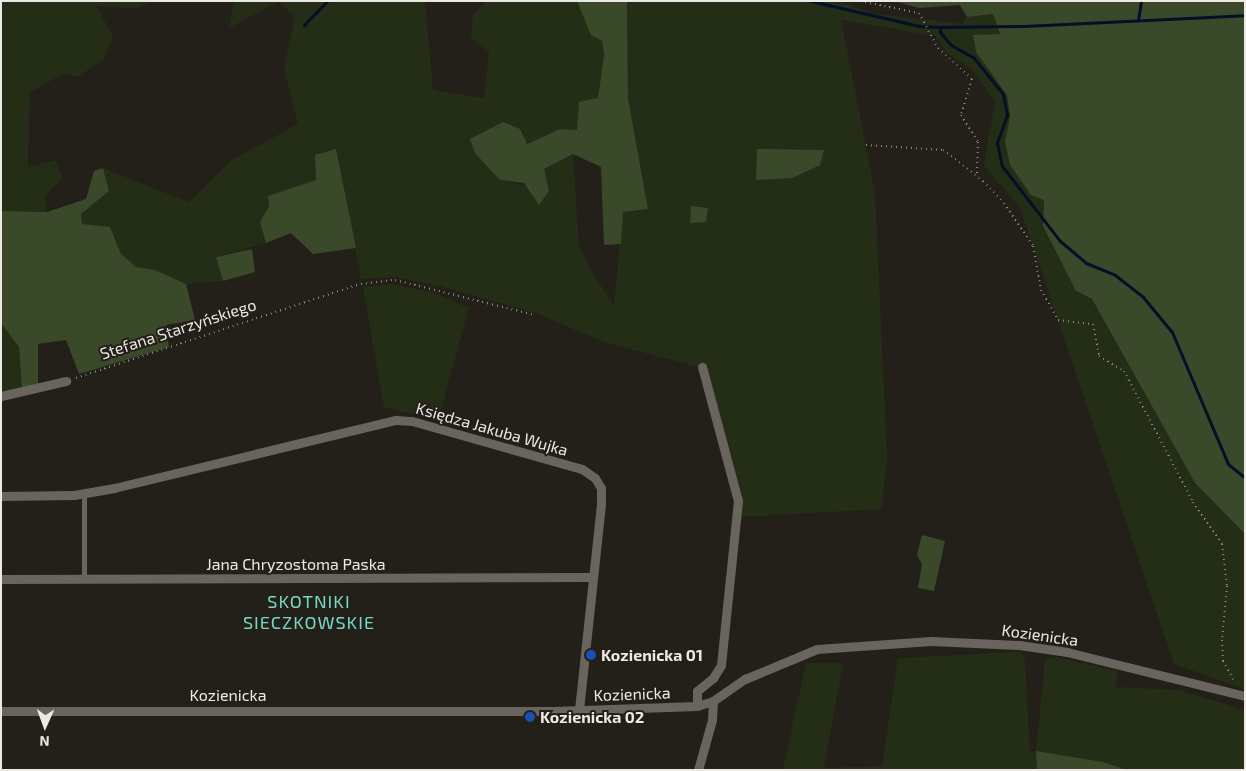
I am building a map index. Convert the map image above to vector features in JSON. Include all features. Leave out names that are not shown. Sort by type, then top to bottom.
[{"type":"street","points":[[697,706],[697,691],[713,678],[722,665],[738,501],[702,367]]},
{"type":"street","points":[[1,396],[66,381]]},
{"type":"street","name":"Księdza Jakuba Wujka","points":[[1,496],[84,494],[396,420],[412,421],[582,469],[594,478],[601,488],[601,504],[579,711]]},
{"type":"street","name":"Jana Chryzostoma Paska","points":[[1,579],[592,578]]},
{"type":"street","name":"Kozienicka","points":[[1,710],[579,711],[697,706],[713,701],[745,678],[817,649],[931,641],[1019,645],[1067,652],[1245,696]]},
{"type":"street","points":[[698,770],[712,720],[713,701]]},
{"type":"lane","points":[[84,494],[84,580]]},
{"type":"path","points":[[860,1],[919,13],[938,48],[972,80],[961,115],[978,142],[977,176]]},
{"type":"path","points":[[866,144],[943,150],[977,176],[1004,202],[1033,246],[1040,290],[1058,320],[1093,324],[1099,356],[1124,371],[1194,502],[1222,544],[1227,586],[1222,640],[1223,661],[1235,680],[1232,693]]},
{"type":"path","name":"Stefana Starzyńskiego","points":[[66,381],[361,284],[395,280],[534,315]]},
{"type":"green space","points":[[1,1],[150,1],[139,9],[96,6],[113,36],[104,59],[79,76],[63,74],[30,92],[28,167],[56,160],[62,179],[45,196],[47,212],[1,211]]},
{"type":"green space","points":[[234,1],[425,1],[433,90],[484,98],[489,52],[471,37],[473,15],[487,1],[577,1],[602,41],[604,55],[598,98],[577,130],[560,129],[526,144],[500,180],[549,191],[543,169],[573,154],[579,245],[595,277],[614,305],[623,212],[648,209],[628,98],[627,1],[838,1],[871,13],[962,24],[967,17],[993,14],[1000,34],[973,36],[976,52],[1007,95],[1010,116],[1005,142],[1010,166],[1031,195],[1044,200],[1043,226],[1076,291],[1092,299],[1195,483],[1245,534],[1245,689],[1174,664],[1020,208],[984,165],[995,101],[972,69],[947,53],[935,36],[841,20],[875,193],[887,457],[882,509],[740,517],[740,492],[699,367],[603,342],[536,313],[440,286],[394,277],[361,279],[336,150],[316,180],[268,196],[269,206],[260,222],[266,243],[216,257],[223,281],[186,284],[155,270],[136,267],[121,254],[110,228],[82,224],[81,214],[109,191],[103,168],[189,202],[230,161],[298,124],[284,67],[295,16],[278,2],[229,28]]},
{"type":"green space","points":[[577,1],[627,1],[628,98],[648,209],[623,212],[621,244],[604,245],[601,167],[573,154],[544,169],[549,191],[539,205],[524,183],[500,180],[475,153],[470,139],[503,122],[520,129],[527,144],[560,129],[577,130],[579,102],[598,98],[604,55],[602,41],[591,35]]},
{"type":"green space","points":[[894,1],[1245,1],[1245,534],[1195,483],[1092,299],[1076,291],[1043,226],[1044,200],[1031,195],[1010,165],[1005,142],[1010,116],[1007,95],[976,52],[973,35],[1000,34],[993,14],[967,17],[960,5],[919,8]]},
{"type":"green space","points":[[336,149],[356,248],[313,254],[291,233],[266,243],[260,222],[269,206],[268,196],[316,180],[315,155]]},
{"type":"green space","points":[[757,149],[824,150],[820,165],[792,178],[756,180]]},
{"type":"green space","points":[[103,168],[109,191],[81,214],[82,224],[110,227],[121,254],[136,267],[155,270],[186,284],[195,320],[166,325],[169,347],[79,374],[66,340],[38,344],[38,384],[22,390],[19,347],[1,323],[1,211],[47,212],[86,199],[94,171]]},
{"type":"green space","points":[[691,206],[708,208],[706,222],[690,223]]},
{"type":"green space","points":[[252,249],[255,272],[223,281],[216,257]]},
{"type":"green space","points":[[392,284],[432,292],[469,308],[438,420],[384,407],[363,287]]},
{"type":"green space","points":[[1,323],[19,347],[22,390],[1,392]]},
{"type":"green space","points":[[922,535],[945,541],[934,591],[918,588],[922,564],[917,555]]},
{"type":"green space","points":[[1020,652],[1025,659],[1030,753],[1036,751],[1045,660],[1056,657],[1118,671],[1116,687],[1179,690],[1245,710],[1245,770],[1126,770],[1037,751],[1037,770],[773,770],[783,769],[806,663],[843,663],[824,768],[882,766],[898,658]]},
{"type":"green space","points":[[1036,751],[1103,762],[1126,770],[1037,770]]},
{"type":"waterway","points":[[304,25],[327,1]]},
{"type":"waterway","points":[[811,1],[919,26],[940,27],[1024,26],[1245,15]]},
{"type":"waterway","points":[[1138,20],[1141,1]]},
{"type":"waterway","points":[[940,27],[940,32],[951,45],[974,58],[1003,94],[1007,115],[997,143],[1002,166],[1060,241],[1086,263],[1115,275],[1143,297],[1172,332],[1228,464],[1245,478]]},
{"type":"place","name":"Kozienicka 01","points":[[591,655]]},
{"type":"place","name":"Kozienicka 02","points":[[530,717]]},
{"type":"district","name":"SKOTNIKI SIECZKOWSKIE","points":[[309,612]]}]
